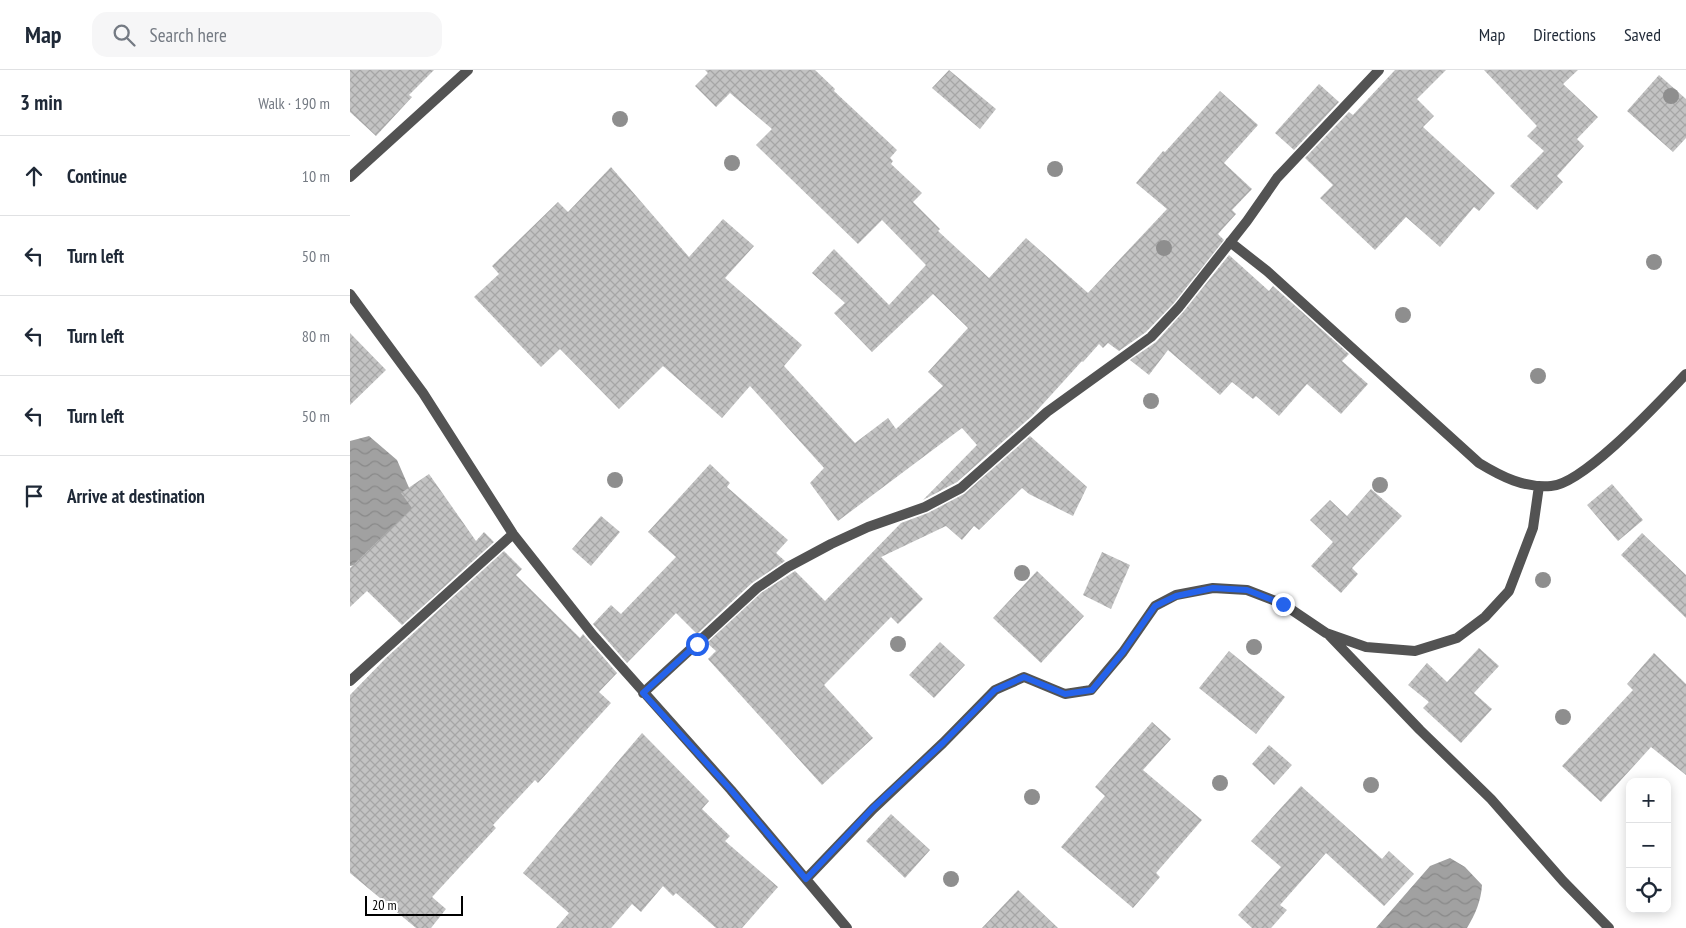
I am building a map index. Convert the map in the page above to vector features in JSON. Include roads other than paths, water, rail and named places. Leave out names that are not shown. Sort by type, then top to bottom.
[{"type":"street","points":[[350,176],[468,70]]},
{"type":"street","points":[[643,693],[757,588],[788,567],[831,544],[868,527],[925,507],[961,488],[1047,412],[1151,337],[1179,307],[1277,178],[1379,70]]},
{"type":"street","points":[[1230,242],[1267,271],[1479,463],[1503,478],[1532,486],[1554,486],[1577,476],[1597,461],[1686,374]]},
{"type":"street","points":[[350,294],[423,393],[513,534],[592,634],[731,790],[847,928]]},
{"type":"street","points":[[1326,633],[1366,647],[1415,651],[1457,638],[1485,617],[1509,591],[1533,528],[1539,486]]},
{"type":"street","points":[[350,680],[513,534]]},
{"type":"street","points":[[806,879],[872,809],[943,743],[995,690],[1024,677],[1065,694],[1092,690],[1123,652],[1155,606],[1176,596],[1213,588],[1247,590],[1283,604],[1326,633],[1420,730],[1491,799],[1609,928]]},
{"type":"water","points":[[369,436],[397,460],[410,490],[414,509],[355,565],[350,566],[350,441]]},
{"type":"water","points":[[1450,858],[1465,867],[1482,885],[1477,908],[1467,928],[1376,928],[1430,866]]}]
